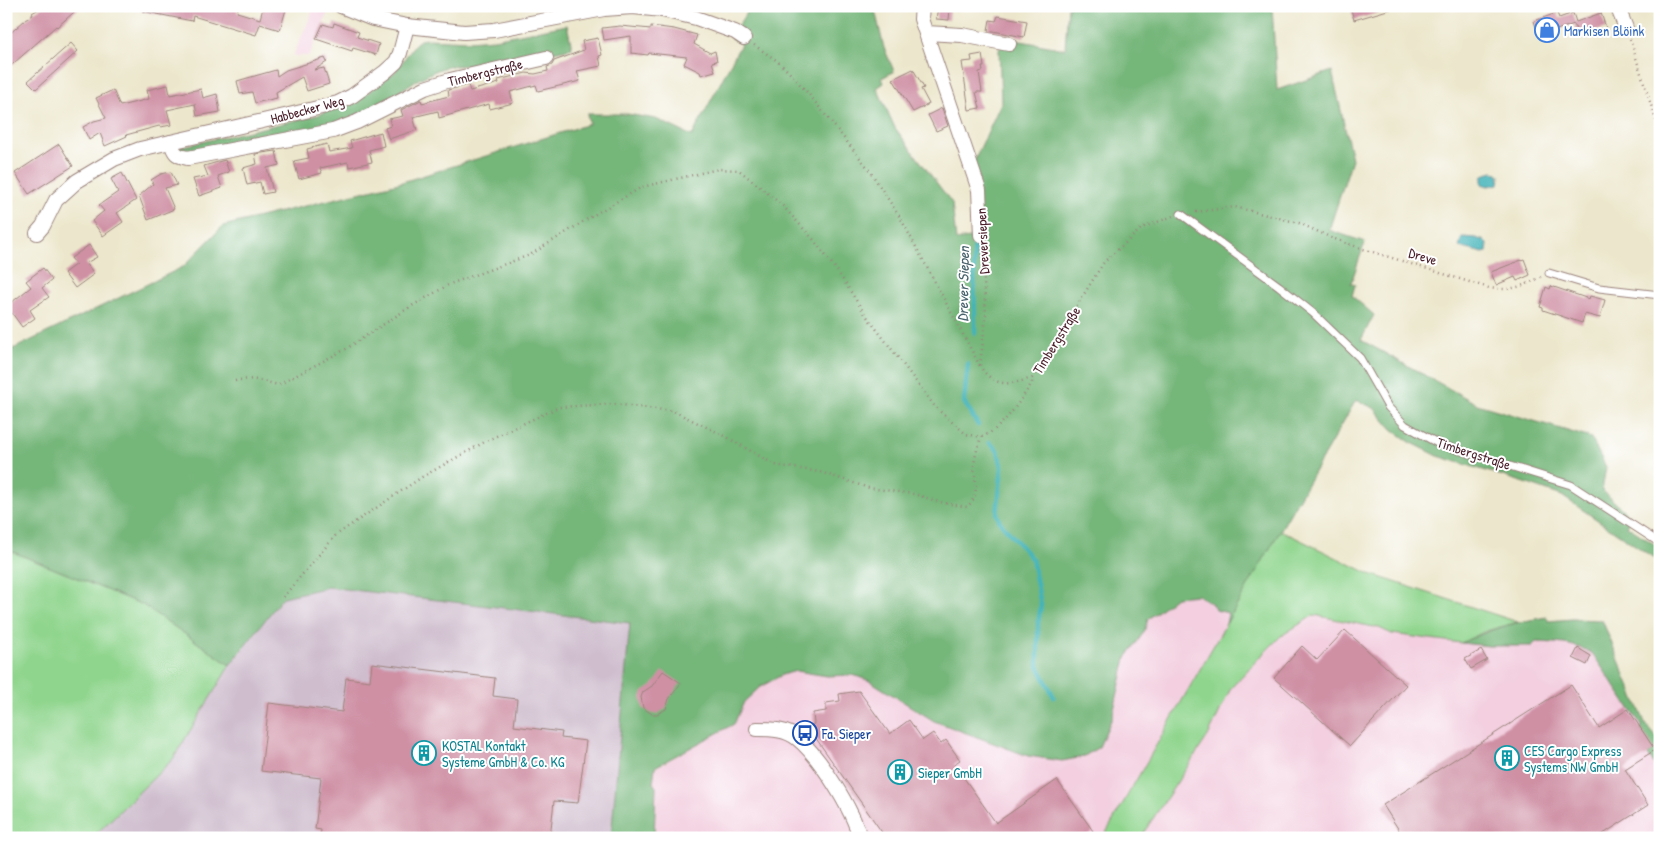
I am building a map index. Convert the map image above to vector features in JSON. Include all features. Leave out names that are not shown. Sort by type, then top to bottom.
[{"type":"street","points":[[341,6],[373,19],[407,26],[464,32],[494,30],[604,9],[633,7],[662,10],[696,18],[735,32],[744,38]]},
{"type":"street","name":"Dreversiepen","points":[[922,6],[921,19],[979,190],[981,235]]},
{"type":"street","points":[[1616,6],[1626,28]]},
{"type":"street","name":"Habbecker Weg","points":[[37,234],[56,200],[77,182],[114,159],[140,149],[338,103],[352,96],[396,62],[407,26]]},
{"type":"street","points":[[926,33],[962,35],[1009,44]]},
{"type":"street","name":"Timbergstraße","points":[[425,88],[450,80],[546,58]]},
{"type":"street","name":"Habbecker Weg","points":[[171,142],[173,152],[176,155],[188,158],[333,131],[357,122],[425,88]]},
{"type":"street","points":[[757,729],[778,730],[797,738],[817,760],[839,793],[857,828],[860,838]]},
{"type":"lane","name":"Timbergstraße","points":[[1181,214],[1313,313],[1360,358],[1388,407],[1404,425],[1439,444],[1571,485],[1660,543]]},
{"type":"lane","points":[[1549,273],[1599,288],[1660,295]]},
{"type":"path","points":[[1626,28],[1660,133]]},
{"type":"path","name":"Timbergstraße","points":[[744,38],[776,60],[788,71],[868,168],[909,234],[984,374],[999,383],[1017,383],[1032,378],[1104,262],[1142,228],[1181,214]]},
{"type":"path","points":[[235,381],[257,379],[278,385],[346,349],[410,307],[450,284],[530,255],[596,213],[642,187],[718,169],[739,170],[782,205],[813,239],[838,272],[865,314],[936,408],[966,434],[981,437],[994,430],[1016,407],[1032,383],[1032,378]]},
{"type":"path","name":"Dreve","points":[[1181,214],[1235,207],[1299,223],[1363,249],[1489,288],[1504,290],[1524,286],[1549,273]]},
{"type":"path","name":"Dreversiepen","points":[[980,366],[986,316],[981,235]]},
{"type":"path","points":[[283,597],[336,535],[422,477],[490,439],[559,407],[613,404],[673,411],[725,436],[775,465],[820,472],[870,488],[914,494],[959,507],[967,507],[974,501],[976,482],[974,465],[981,437]]},
{"type":"shaded area","points":[[315,6],[328,12],[309,56],[293,56]]},
{"type":"shaded area","points":[[328,587],[630,623],[611,838],[92,838],[173,759],[230,665],[283,597]]},
{"type":"shaded area","points":[[1197,595],[1228,613],[1226,624],[1103,838],[654,838],[656,787],[653,783],[655,768],[734,724],[744,702],[760,687],[782,675],[796,671],[827,676],[853,675],[870,681],[934,721],[1028,756],[1062,761],[1083,757],[1099,747],[1112,718],[1126,658],[1144,632],[1148,619],[1177,597]]},
{"type":"shaded area","points":[[1314,615],[1379,628],[1392,634],[1489,646],[1531,646],[1536,642],[1565,643],[1584,648],[1592,653],[1642,726],[1641,729],[1655,750],[1648,755],[1660,773],[1660,838],[1140,838],[1208,736],[1231,688],[1281,636]]},
{"type":"green space","points":[[750,6],[874,6],[884,48],[894,71],[882,78],[884,83],[877,88],[895,128],[952,203],[956,240],[977,237],[972,166],[1001,103],[999,48],[1010,39],[1065,49],[1068,6],[1272,6],[1277,90],[1332,71],[1352,159],[1329,230],[1365,242],[1351,283],[1355,285],[1352,296],[1374,315],[1361,340],[1477,404],[1591,438],[1606,467],[1602,490],[1631,518],[1627,526],[1660,548],[1660,562],[1562,496],[1438,456],[1410,442],[1392,429],[1374,408],[1356,400],[1226,624],[1228,613],[1216,610],[1211,603],[1197,595],[1176,597],[1148,619],[1144,632],[1126,658],[1112,718],[1099,747],[1083,757],[1062,761],[1028,756],[934,721],[870,681],[853,675],[827,676],[796,671],[782,675],[760,687],[744,702],[734,724],[655,767],[653,783],[656,787],[654,838],[611,838],[630,623],[328,587],[283,597],[230,665],[143,605],[6,549],[6,368],[13,349],[183,267],[223,226],[399,183],[589,124],[587,114],[627,114],[656,119],[692,136],[741,44],[731,38]]},
{"type":"green space","points":[[567,25],[572,48],[493,65],[448,66],[415,81],[387,100],[345,123],[218,148],[181,152],[180,147],[318,115],[359,99],[395,72],[420,40],[468,41],[494,39]]},
{"type":"green space","points":[[6,336],[13,349],[6,368]]},
{"type":"green space","points":[[1280,530],[1370,574],[1518,622],[1486,631],[1461,643],[1392,634],[1379,628],[1314,615],[1281,636],[1231,688],[1208,736],[1140,838],[1103,838]]},
{"type":"green space","points":[[6,549],[143,605],[230,665],[173,759],[92,838],[6,838]]},
{"type":"green space","points":[[1547,617],[1548,621],[1572,619],[1602,620],[1646,725],[1660,741],[1660,773],[1648,755],[1654,750],[1641,729],[1642,726],[1592,653],[1565,644],[1536,642],[1532,646],[1489,646],[1461,643],[1503,627]]},
{"type":"water","points":[[1493,172],[1498,173],[1500,176],[1499,184],[1488,186],[1482,184],[1483,175]]},
{"type":"water","points":[[1462,237],[1485,241],[1488,244],[1487,252],[1483,253],[1459,247]]},
{"type":"building","points":[[44,6],[81,6],[6,70],[6,37],[33,15],[32,13]]},
{"type":"building","points":[[143,6],[239,6],[237,12],[260,19],[263,8],[265,9],[266,6],[287,6],[280,30],[260,24],[256,35],[193,16],[192,21],[142,11]]},
{"type":"building","points":[[1350,6],[1391,6],[1391,9],[1354,20]]},
{"type":"building","points":[[938,7],[950,8],[949,20],[936,19]]},
{"type":"building","points":[[1557,13],[1559,18],[1573,13],[1576,22],[1601,13],[1606,28],[1579,37],[1574,24],[1539,36],[1534,21]]},
{"type":"building","points":[[998,16],[1027,21],[1024,37],[988,30],[990,20],[996,21]]},
{"type":"building","points":[[334,23],[359,32],[357,37],[379,44],[376,55],[353,48],[352,51],[316,39],[323,24],[333,27]]},
{"type":"building","points":[[620,26],[651,29],[651,26],[697,35],[694,44],[710,53],[715,51],[717,61],[712,62],[715,71],[701,75],[700,72],[684,64],[687,57],[631,53],[631,36],[604,40],[602,28]]},
{"type":"building","points":[[598,38],[602,55],[599,56],[601,66],[577,71],[580,81],[538,91],[536,85],[510,92],[513,103],[490,109],[489,104],[439,118],[438,111],[413,117],[417,130],[389,139],[385,128],[391,126],[389,119],[403,116],[401,110],[421,100],[422,103],[449,96],[448,90],[468,85],[470,91],[499,83],[498,80],[526,73],[535,74],[548,71],[547,67],[552,65],[554,61],[584,50],[582,41]]},
{"type":"building","points":[[71,43],[78,51],[36,89],[28,81]]},
{"type":"building","points":[[982,54],[984,67],[982,67],[983,71],[979,72],[982,92],[976,92],[980,108],[969,110],[962,62],[972,61],[971,56]]},
{"type":"building","points":[[325,58],[327,62],[314,70],[324,68],[329,84],[307,91],[302,77],[276,92],[277,98],[255,103],[252,92],[240,94],[237,81],[276,70],[277,76],[286,70]]},
{"type":"building","points":[[913,69],[924,88],[921,89],[929,104],[913,112],[893,79]]},
{"type":"building","points":[[168,85],[170,95],[201,89],[203,98],[217,94],[220,112],[197,116],[195,104],[167,110],[171,125],[159,126],[126,135],[105,146],[100,133],[89,140],[83,127],[94,121],[106,118],[96,98],[113,90],[120,106],[149,99],[147,90]]},
{"type":"building","points":[[942,108],[948,126],[936,131],[928,115]]},
{"type":"building","points":[[381,132],[384,146],[369,150],[372,162],[349,167],[348,162],[320,168],[322,173],[299,179],[294,161],[309,158],[307,149],[327,144],[329,152],[352,148],[350,141]]},
{"type":"building","points":[[59,144],[73,166],[29,194],[15,173]]},
{"type":"building","points":[[276,151],[279,165],[267,168],[273,192],[263,194],[260,182],[247,185],[243,168],[257,164],[255,154]]},
{"type":"building","points":[[225,160],[229,172],[218,176],[222,188],[199,196],[193,179],[208,176],[204,166]]},
{"type":"building","points":[[171,172],[177,185],[165,188],[174,209],[148,220],[139,196],[153,184],[151,180],[161,174]]},
{"type":"building","points":[[122,173],[136,200],[117,213],[123,222],[103,236],[92,221],[104,211],[99,205],[118,192],[111,179]]},
{"type":"building","points":[[89,245],[97,257],[86,263],[94,274],[75,288],[64,273],[76,264],[71,258]]},
{"type":"building","points":[[1524,259],[1530,275],[1517,281],[1515,277],[1496,285],[1491,272]]},
{"type":"building","points":[[43,268],[52,280],[42,288],[49,297],[30,310],[35,318],[22,327],[7,306],[31,287],[26,281]]},
{"type":"building","points":[[1551,286],[1589,299],[1590,296],[1605,300],[1600,318],[1585,314],[1582,323],[1543,310],[1540,307],[1546,287],[1550,289]]},
{"type":"building","points":[[1345,630],[1406,685],[1350,746],[1274,678],[1302,646],[1317,660]]},
{"type":"building","points":[[1578,648],[1591,656],[1587,665],[1573,658]]},
{"type":"building","points":[[1481,650],[1487,660],[1471,669],[1465,659]]},
{"type":"building","name":"KOSTAL Kontakt Systeme GmbH & Co. KG","points":[[372,663],[495,678],[493,696],[517,699],[514,726],[562,732],[561,738],[586,741],[578,803],[554,801],[550,838],[320,838],[321,830],[315,829],[321,778],[261,771],[269,703],[342,712],[346,678],[370,681]]},
{"type":"building","points":[[663,671],[681,683],[669,699],[666,709],[657,714],[652,714],[643,708],[641,697],[643,692],[652,686]]},
{"type":"building","name":"CES Cargo Express Systems NW GmbH","points":[[1571,685],[1599,728],[1628,709],[1655,750],[1625,769],[1648,805],[1597,838],[1404,838],[1383,805]]},
{"type":"building","name":"Sieper GmbH","points":[[859,691],[890,734],[909,720],[923,740],[933,733],[941,744],[946,740],[960,760],[954,764],[996,823],[1057,780],[1093,831],[1084,838],[886,838],[808,727],[814,724],[813,713],[826,711],[826,703],[840,701],[839,694]]},
{"type":"waterway","name":"Drever Siepen","points":[[975,333],[974,252],[976,237]]},
{"type":"waterway","points":[[968,364],[964,402],[978,425]]},
{"type":"waterway","name":"Drever Siepen","points":[[989,442],[998,451],[1002,467],[997,514],[1000,522],[1032,559],[1041,605],[1038,624],[1038,666],[1054,697]]},
{"type":"place","name":"Markisen Blöink","points":[[1547,30]]},
{"type":"place","name":"Fa. Sieper","points":[[805,733]]},
{"type":"place","name":"KOSTAL Kontakt Systeme GmbH & Co. KG","points":[[424,753]]},
{"type":"place","name":"CES Cargo Express Systems NW GmbH","points":[[1507,758]]},
{"type":"place","name":"Sieper GmbH","points":[[900,772]]}]
